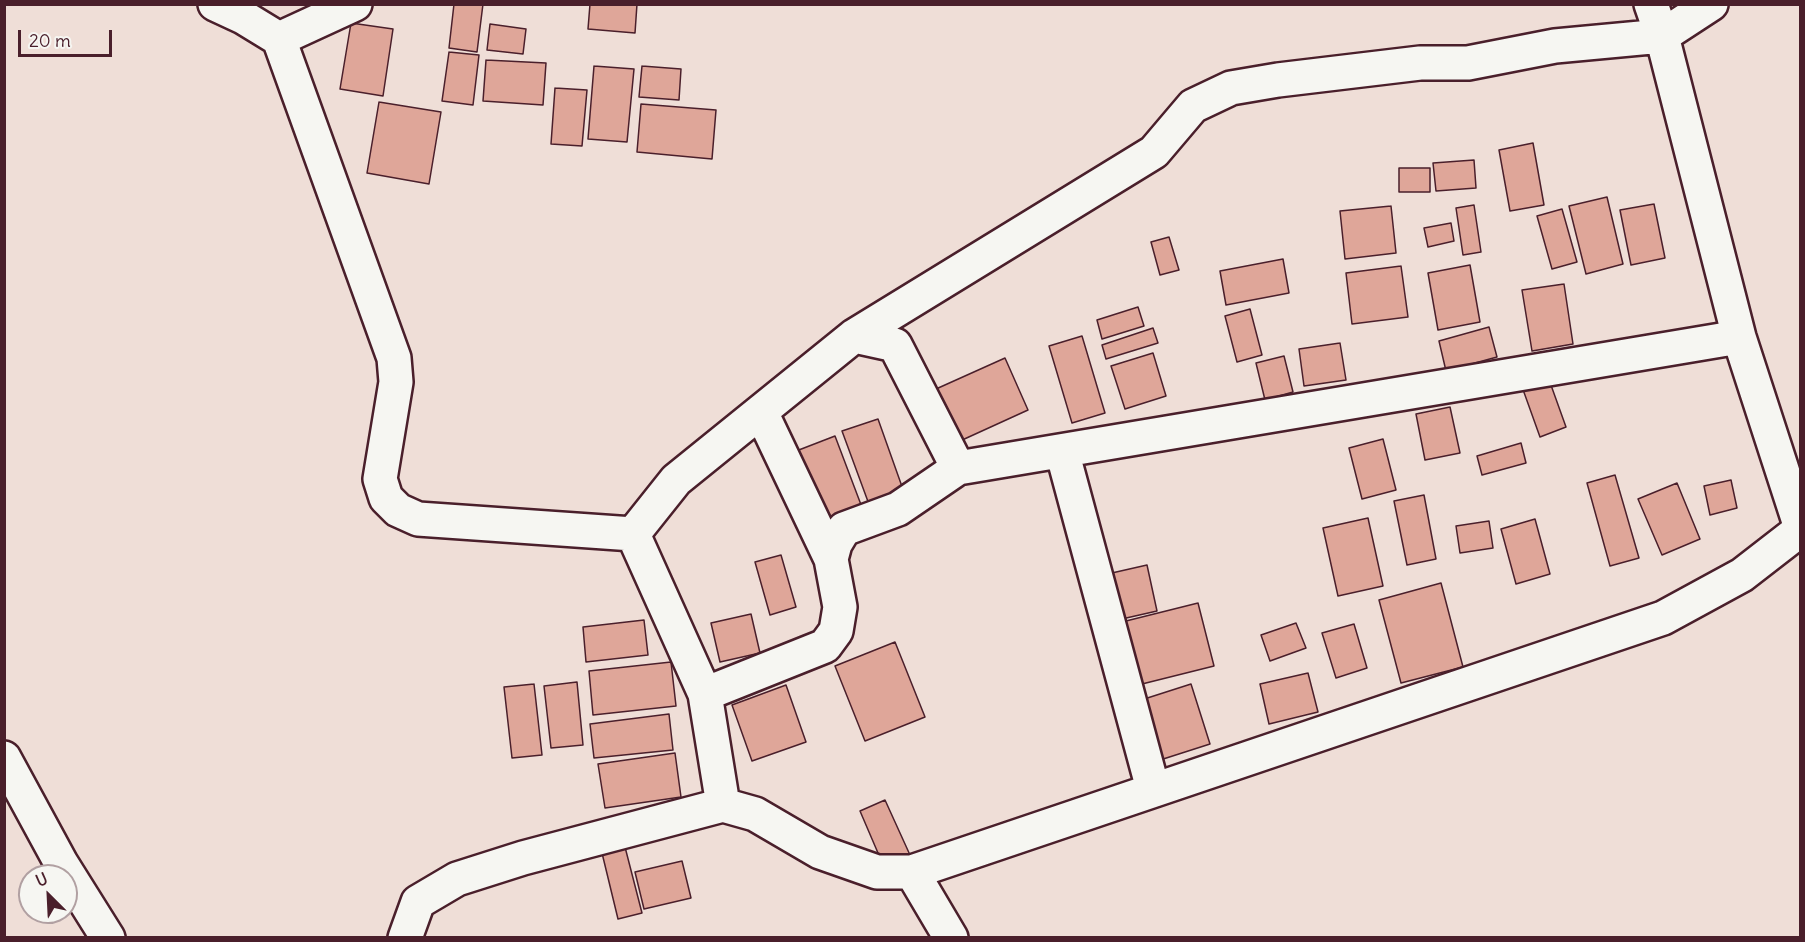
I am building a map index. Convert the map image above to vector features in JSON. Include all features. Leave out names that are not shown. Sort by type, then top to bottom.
[{"type":"street","points":[[215,4],[243,17],[279,39],[394,358],[396,382],[380,479],[386,498],[398,510],[418,519],[633,534]]},
{"type":"street","points":[[279,39],[308,15],[355,4]]},
{"type":"street","points":[[1651,4],[1662,36],[1739,338],[1800,525]]},
{"type":"street","points":[[633,534],[676,480],[854,336],[1154,152],[1193,106],[1231,88],[1369,67],[1420,63],[1468,63],[1555,46],[1662,36],[1711,4]]},
{"type":"street","points":[[854,336],[895,345],[958,468]]},
{"type":"street","points":[[831,559],[835,544],[844,529],[898,508],[958,468],[1739,338]]},
{"type":"street","points":[[705,694],[825,646],[836,632],[840,607],[831,559],[761,412]]},
{"type":"street","points":[[1062,451],[1153,789]]},
{"type":"street","points":[[405,938],[418,902],[457,879],[523,858],[723,805],[755,814],[820,852],[876,872],[912,872],[1663,618],[1742,575],[1800,530]]},
{"type":"street","points":[[633,534],[705,694],[723,805]]},
{"type":"street","points":[[4,758],[61,863],[108,938]]},
{"type":"street","points":[[912,872],[951,938]]},
{"type":"building","points":[[454,4],[483,4],[477,52],[449,48]]},
{"type":"building","points":[[590,4],[637,4],[635,33],[588,29]]},
{"type":"building","points":[[351,23],[393,29],[383,96],[340,89]]},
{"type":"building","points":[[490,24],[526,29],[523,54],[487,50]]},
{"type":"building","points":[[449,52],[479,55],[473,105],[442,101]]},
{"type":"building","points":[[486,60],[546,63],[543,105],[483,101]]},
{"type":"building","points":[[594,66],[634,69],[627,142],[588,139]]},
{"type":"building","points":[[642,66],[681,69],[679,100],[639,97]]},
{"type":"building","points":[[555,88],[587,90],[582,146],[551,144]]},
{"type":"building","points":[[379,102],[441,112],[429,184],[367,173]]},
{"type":"building","points":[[641,104],[716,110],[712,159],[637,152]]},
{"type":"building","points":[[1533,143],[1544,205],[1510,211],[1499,150]]},
{"type":"building","points":[[1474,160],[1476,188],[1436,191],[1433,163]]},
{"type":"building","points":[[1399,168],[1430,168],[1430,192],[1399,192]]},
{"type":"building","points":[[1607,197],[1623,264],[1586,274],[1569,206]]},
{"type":"building","points":[[1654,204],[1665,258],[1631,265],[1620,210]]},
{"type":"building","points":[[1474,205],[1481,252],[1463,255],[1456,208]]},
{"type":"building","points":[[1391,206],[1396,253],[1345,259],[1340,211]]},
{"type":"building","points":[[1562,209],[1577,262],[1552,269],[1537,216]]},
{"type":"building","points":[[1451,223],[1454,241],[1428,247],[1424,228]]},
{"type":"building","points":[[1169,237],[1179,270],[1160,275],[1151,242]]},
{"type":"building","points":[[1283,259],[1289,293],[1226,305],[1220,271]]},
{"type":"building","points":[[1470,265],[1480,322],[1438,330],[1428,273]]},
{"type":"building","points":[[1401,266],[1408,317],[1352,324],[1346,273]]},
{"type":"building","points":[[1564,284],[1573,344],[1532,351],[1522,290]]},
{"type":"building","points":[[1138,307],[1144,326],[1102,339],[1097,320]]},
{"type":"building","points":[[1250,309],[1262,355],[1237,362],[1225,316]]},
{"type":"building","points":[[1489,327],[1497,357],[1446,371],[1439,341]]},
{"type":"building","points":[[1153,328],[1158,343],[1106,359],[1102,345]]},
{"type":"building","points":[[1082,336],[1105,413],[1072,423],[1049,346]]},
{"type":"building","points":[[1340,343],[1346,380],[1304,386],[1299,349]]},
{"type":"building","points":[[1153,353],[1166,396],[1125,409],[1111,366]]},
{"type":"building","points":[[1284,356],[1293,392],[1265,400],[1256,363]]},
{"type":"building","points":[[1005,358],[1028,410],[960,441],[936,389]]},
{"type":"building","points":[[1547,374],[1566,427],[1540,437],[1521,384]]},
{"type":"building","points":[[1450,407],[1460,453],[1425,460],[1416,414]]},
{"type":"building","points":[[878,419],[905,495],[870,507],[842,431]]},
{"type":"building","points":[[835,436],[863,510],[819,527],[791,453]]},
{"type":"building","points":[[1383,439],[1396,490],[1362,499],[1349,448]]},
{"type":"building","points":[[1521,443],[1526,463],[1482,475],[1477,456]]},
{"type":"building","points":[[1615,475],[1639,558],[1610,566],[1587,483]]},
{"type":"building","points":[[1731,480],[1737,508],[1710,515],[1704,486]]},
{"type":"building","points":[[1677,483],[1700,539],[1662,555],[1638,499]]},
{"type":"building","points":[[1424,495],[1436,559],[1407,565],[1394,501]]},
{"type":"building","points":[[1368,518],[1383,586],[1338,596],[1323,528]]},
{"type":"building","points":[[1535,519],[1550,574],[1516,584],[1501,529]]},
{"type":"building","points":[[1489,521],[1493,548],[1460,553],[1456,526]]},
{"type":"building","points":[[781,555],[796,607],[770,615],[755,562]]},
{"type":"building","points":[[1147,565],[1157,611],[1113,621],[1103,575]]},
{"type":"building","points":[[1441,583],[1463,667],[1401,683],[1379,600]]},
{"type":"building","points":[[1198,603],[1214,666],[1130,687],[1114,624]]},
{"type":"building","points":[[751,614],[760,653],[720,662],[711,623]]},
{"type":"building","points":[[644,620],[648,655],[586,662],[583,627]]},
{"type":"building","points":[[1296,623],[1306,648],[1270,661],[1261,635]]},
{"type":"building","points":[[1354,624],[1367,668],[1336,678],[1322,633]]},
{"type":"building","points":[[895,642],[925,717],[865,741],[835,666]]},
{"type":"building","points":[[671,662],[676,706],[593,715],[589,671]]},
{"type":"building","points":[[1308,673],[1318,712],[1269,724],[1260,684]]},
{"type":"building","points":[[577,682],[583,745],[551,748],[544,686]]},
{"type":"building","points":[[534,684],[542,755],[512,758],[504,687]]},
{"type":"building","points":[[1191,684],[1210,744],[1157,761],[1138,701]]},
{"type":"building","points":[[786,685],[806,742],[752,761],[732,705]]},
{"type":"building","points":[[669,714],[673,750],[594,758],[590,724]]},
{"type":"building","points":[[675,753],[681,797],[605,808],[598,764]]},
{"type":"building","points":[[885,800],[910,855],[884,867],[860,811]]},
{"type":"building","points":[[625,847],[642,913],[618,919],[602,853]]},
{"type":"building","points":[[682,861],[691,898],[644,909],[635,872]]}]
